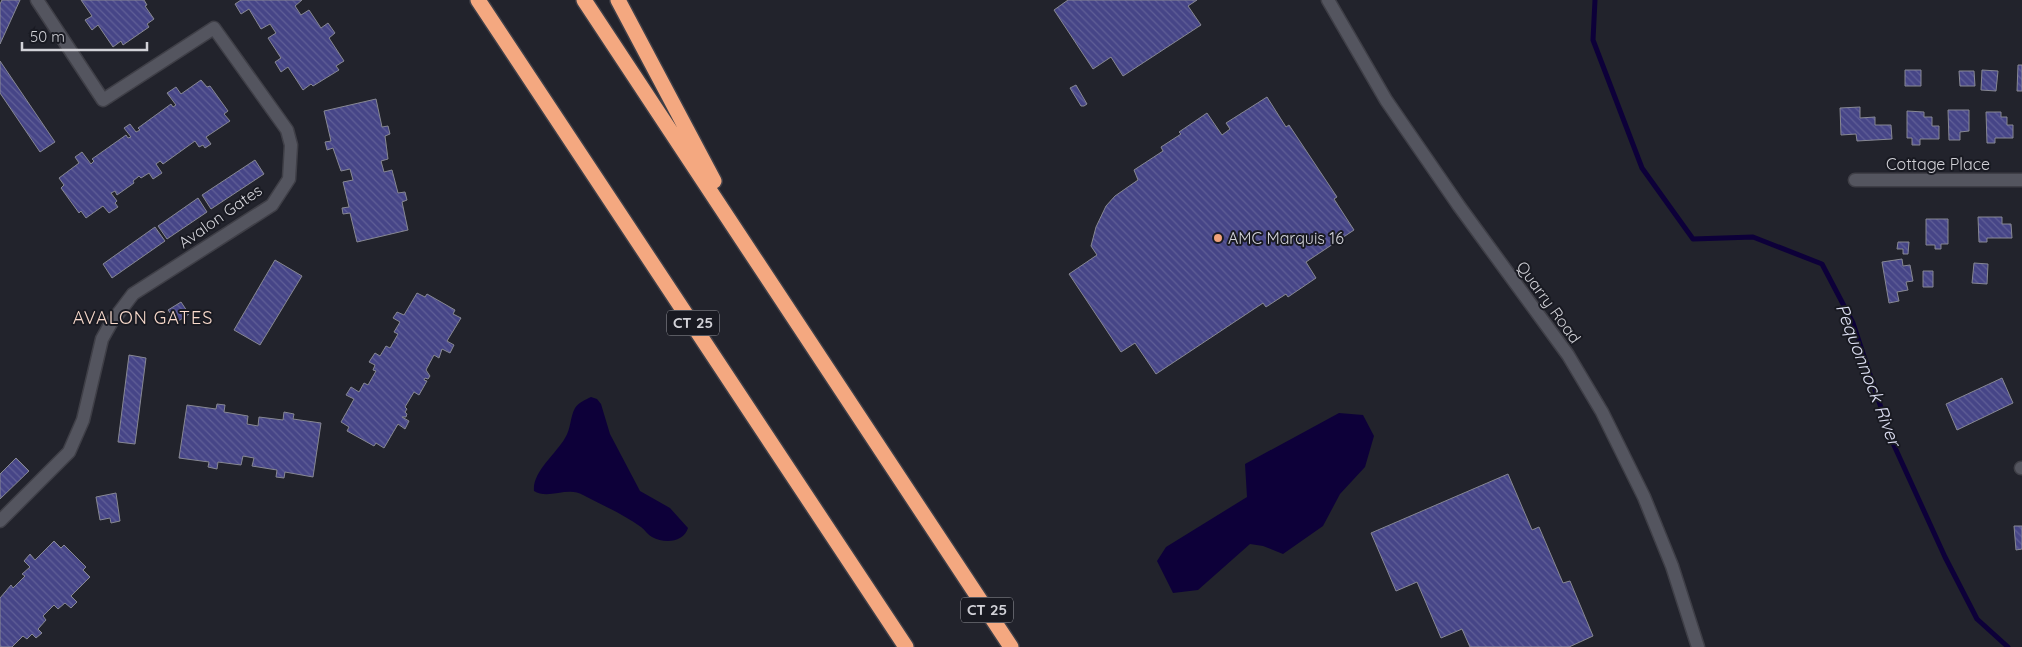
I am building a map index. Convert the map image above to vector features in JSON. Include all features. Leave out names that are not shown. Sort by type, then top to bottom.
[{"type":"highway","name":"CT 25","points":[[478,0],[906,647]]},
{"type":"highway","name":"CT 25","points":[[584,0],[1011,647]]},
{"type":"highway","points":[[618,0],[762,270]]},
{"type":"street","name":"Avalon Gates","points":[[0,521],[69,452],[83,420],[102,339],[111,323],[134,294],[272,205],[288,179],[292,145],[288,130],[214,28],[103,100],[37,0]]},
{"type":"street","name":"Quarry Road","points":[[1328,0],[1386,100],[1458,206],[1568,356],[1602,412],[1650,510],[1672,566],[1698,647]]},
{"type":"street","name":"Cottage Place","points":[[1855,180],[2022,180]]},
{"type":"shaded area","points":[[591,397],[597,399],[601,404],[610,434],[640,491],[670,508],[688,528],[683,536],[678,539],[663,541],[651,536],[627,518],[583,495],[571,492],[545,494],[534,491],[534,484],[541,470],[567,434],[575,408]]},
{"type":"shaded area","points":[[1339,413],[1363,415],[1374,436],[1365,467],[1340,494],[1323,526],[1283,554],[1263,546],[1250,544],[1198,590],[1173,593],[1157,561],[1166,547],[1247,497],[1245,464]]},
{"type":"building","points":[[2,0],[20,0],[0,44],[0,4]]},
{"type":"building","points":[[81,0],[144,0],[147,5],[145,6],[154,19],[147,24],[149,27],[123,45],[121,41],[113,47],[98,25],[92,30],[85,20],[92,16]]},
{"type":"building","points":[[241,0],[302,0],[295,6],[301,15],[309,10],[321,28],[328,23],[335,33],[329,38],[344,61],[336,66],[339,70],[303,90],[288,67],[281,72],[275,62],[281,58],[268,38],[276,33],[270,24],[261,29],[249,9],[241,14],[235,4]]},
{"type":"building","points":[[1068,0],[1197,0],[1188,6],[1201,25],[1123,76],[1111,57],[1093,69],[1054,10]]},
{"type":"building","points":[[0,61],[55,142],[40,152],[0,93]]},
{"type":"building","points":[[2018,65],[2022,65],[2022,91],[2017,91]]},
{"type":"building","points":[[1905,70],[1921,70],[1921,86],[1905,86]]},
{"type":"building","points":[[1982,70],[1998,71],[1996,91],[1981,90]]},
{"type":"building","points":[[1959,71],[1974,71],[1975,86],[1960,86]]},
{"type":"building","points":[[201,80],[207,87],[210,86],[228,111],[224,114],[230,121],[206,137],[211,144],[205,148],[203,145],[199,147],[195,141],[163,164],[160,161],[156,164],[162,173],[153,179],[149,173],[141,178],[139,176],[133,181],[134,183],[117,195],[115,191],[111,193],[117,201],[115,203],[118,207],[109,213],[103,206],[86,218],[81,211],[79,213],[61,188],[64,185],[59,178],[79,163],[75,157],[82,152],[91,164],[94,161],[92,159],[126,135],[128,138],[131,137],[124,128],[130,124],[136,132],[140,130],[138,128],[171,104],[173,107],[176,105],[167,93],[176,87],[181,94]]},
{"type":"building","points":[[1076,85],[1087,104],[1084,106],[1081,106],[1070,88]]},
{"type":"building","name":"AMC Marquis 16","points":[[1267,97],[1286,127],[1289,125],[1337,197],[1334,199],[1354,230],[1306,262],[1316,278],[1288,297],[1286,294],[1266,307],[1263,303],[1156,374],[1135,343],[1121,352],[1069,274],[1097,255],[1091,246],[1096,227],[1106,206],[1115,196],[1138,180],[1134,170],[1163,151],[1161,147],[1207,113],[1222,135],[1230,129],[1226,123]]},
{"type":"building","points":[[376,99],[382,127],[388,126],[390,134],[385,136],[388,159],[381,161],[384,172],[392,170],[398,193],[405,192],[407,200],[402,202],[408,230],[357,242],[350,213],[343,214],[342,208],[349,207],[343,182],[353,180],[350,169],[341,171],[333,148],[327,150],[325,142],[331,141],[324,111]]},
{"type":"building","points":[[1860,107],[1860,118],[1875,117],[1875,125],[1891,125],[1892,139],[1857,141],[1856,134],[1841,135],[1840,108]]},
{"type":"building","points":[[1948,110],[1969,110],[1969,131],[1960,132],[1960,140],[1949,140]]},
{"type":"building","points":[[1907,111],[1924,112],[1924,117],[1932,117],[1932,126],[1939,126],[1939,139],[1920,139],[1920,145],[1912,145],[1912,138],[1907,138]]},
{"type":"building","points":[[1986,112],[2001,112],[2001,117],[2007,117],[2007,125],[2013,125],[2013,138],[1995,138],[1995,143],[1987,143]]},
{"type":"building","points":[[255,160],[264,174],[211,209],[202,195]]},
{"type":"building","points":[[198,198],[207,212],[167,239],[158,226]]},
{"type":"building","points":[[1978,217],[2002,217],[2002,224],[2011,224],[2012,238],[1987,238],[1987,242],[1979,242]]},
{"type":"building","points":[[1926,219],[1948,219],[1948,244],[1941,244],[1941,249],[1935,249],[1935,245],[1926,245]]},
{"type":"building","points":[[155,227],[165,241],[112,278],[103,264]]},
{"type":"building","points":[[1898,242],[1909,242],[1908,254],[1903,254],[1903,249],[1897,249]]},
{"type":"building","points":[[1902,259],[1903,266],[1910,265],[1913,281],[1906,282],[1908,290],[1897,292],[1899,301],[1889,303],[1882,262]]},
{"type":"building","points":[[275,260],[302,276],[260,345],[234,330]]},
{"type":"building","points":[[1974,263],[1988,264],[1987,284],[1972,283]]},
{"type":"building","points":[[1923,271],[1933,271],[1933,287],[1923,287]]},
{"type":"building","points":[[417,293],[425,297],[427,294],[455,310],[453,314],[461,318],[447,341],[454,345],[450,353],[442,349],[439,358],[434,355],[426,370],[430,376],[428,379],[425,378],[424,380],[427,381],[419,395],[414,392],[405,407],[407,414],[406,417],[402,417],[409,421],[405,429],[398,424],[384,448],[376,443],[374,446],[347,431],[349,427],[341,422],[354,399],[346,395],[351,387],[359,392],[364,383],[368,385],[376,371],[373,370],[375,365],[369,362],[375,353],[380,356],[386,346],[390,348],[398,334],[394,332],[400,322],[393,318],[397,312],[404,315]]},
{"type":"building","points":[[181,302],[189,314],[177,322],[168,310]]},
{"type":"building","points":[[129,355],[146,358],[135,444],[118,442]]},
{"type":"building","points":[[2002,378],[2013,403],[1957,430],[1946,404]]},
{"type":"building","points":[[217,404],[225,405],[224,412],[248,416],[247,424],[258,426],[259,417],[283,420],[284,412],[294,414],[293,419],[321,423],[313,477],[285,472],[284,478],[276,477],[277,470],[252,466],[254,458],[243,456],[241,465],[218,462],[217,469],[208,467],[209,462],[179,458],[187,405],[216,409]]},
{"type":"building","points":[[16,458],[29,471],[0,499],[0,474]]},
{"type":"building","points":[[1508,474],[1532,530],[1539,527],[1563,583],[1570,581],[1593,636],[1569,647],[1470,647],[1462,629],[1441,638],[1417,582],[1396,591],[1371,533]]},
{"type":"building","points":[[116,493],[120,521],[111,523],[110,518],[100,520],[96,497]]},
{"type":"building","points":[[2014,526],[2022,526],[2022,549],[2016,550]]},
{"type":"building","points":[[54,541],[61,548],[64,545],[86,567],[83,570],[90,577],[71,596],[77,602],[71,608],[65,603],[58,609],[54,605],[43,616],[46,620],[38,629],[42,633],[36,638],[32,634],[27,639],[23,636],[12,647],[0,647],[0,598],[11,585],[13,588],[25,576],[22,574],[30,567],[24,561],[30,554],[35,560]]},
{"type":"waterway","name":"Pequonnock River","points":[[1595,0],[1593,40],[1642,168],[1693,239],[1753,237],[1822,264],[1853,323],[1892,441],[1945,557],[1977,619],[2008,647]]},
{"type":"place","name":"AMC Marquis 16","points":[[1218,238]]},
{"type":"district","name":"AVALON GATES","points":[[143,318]]}]
